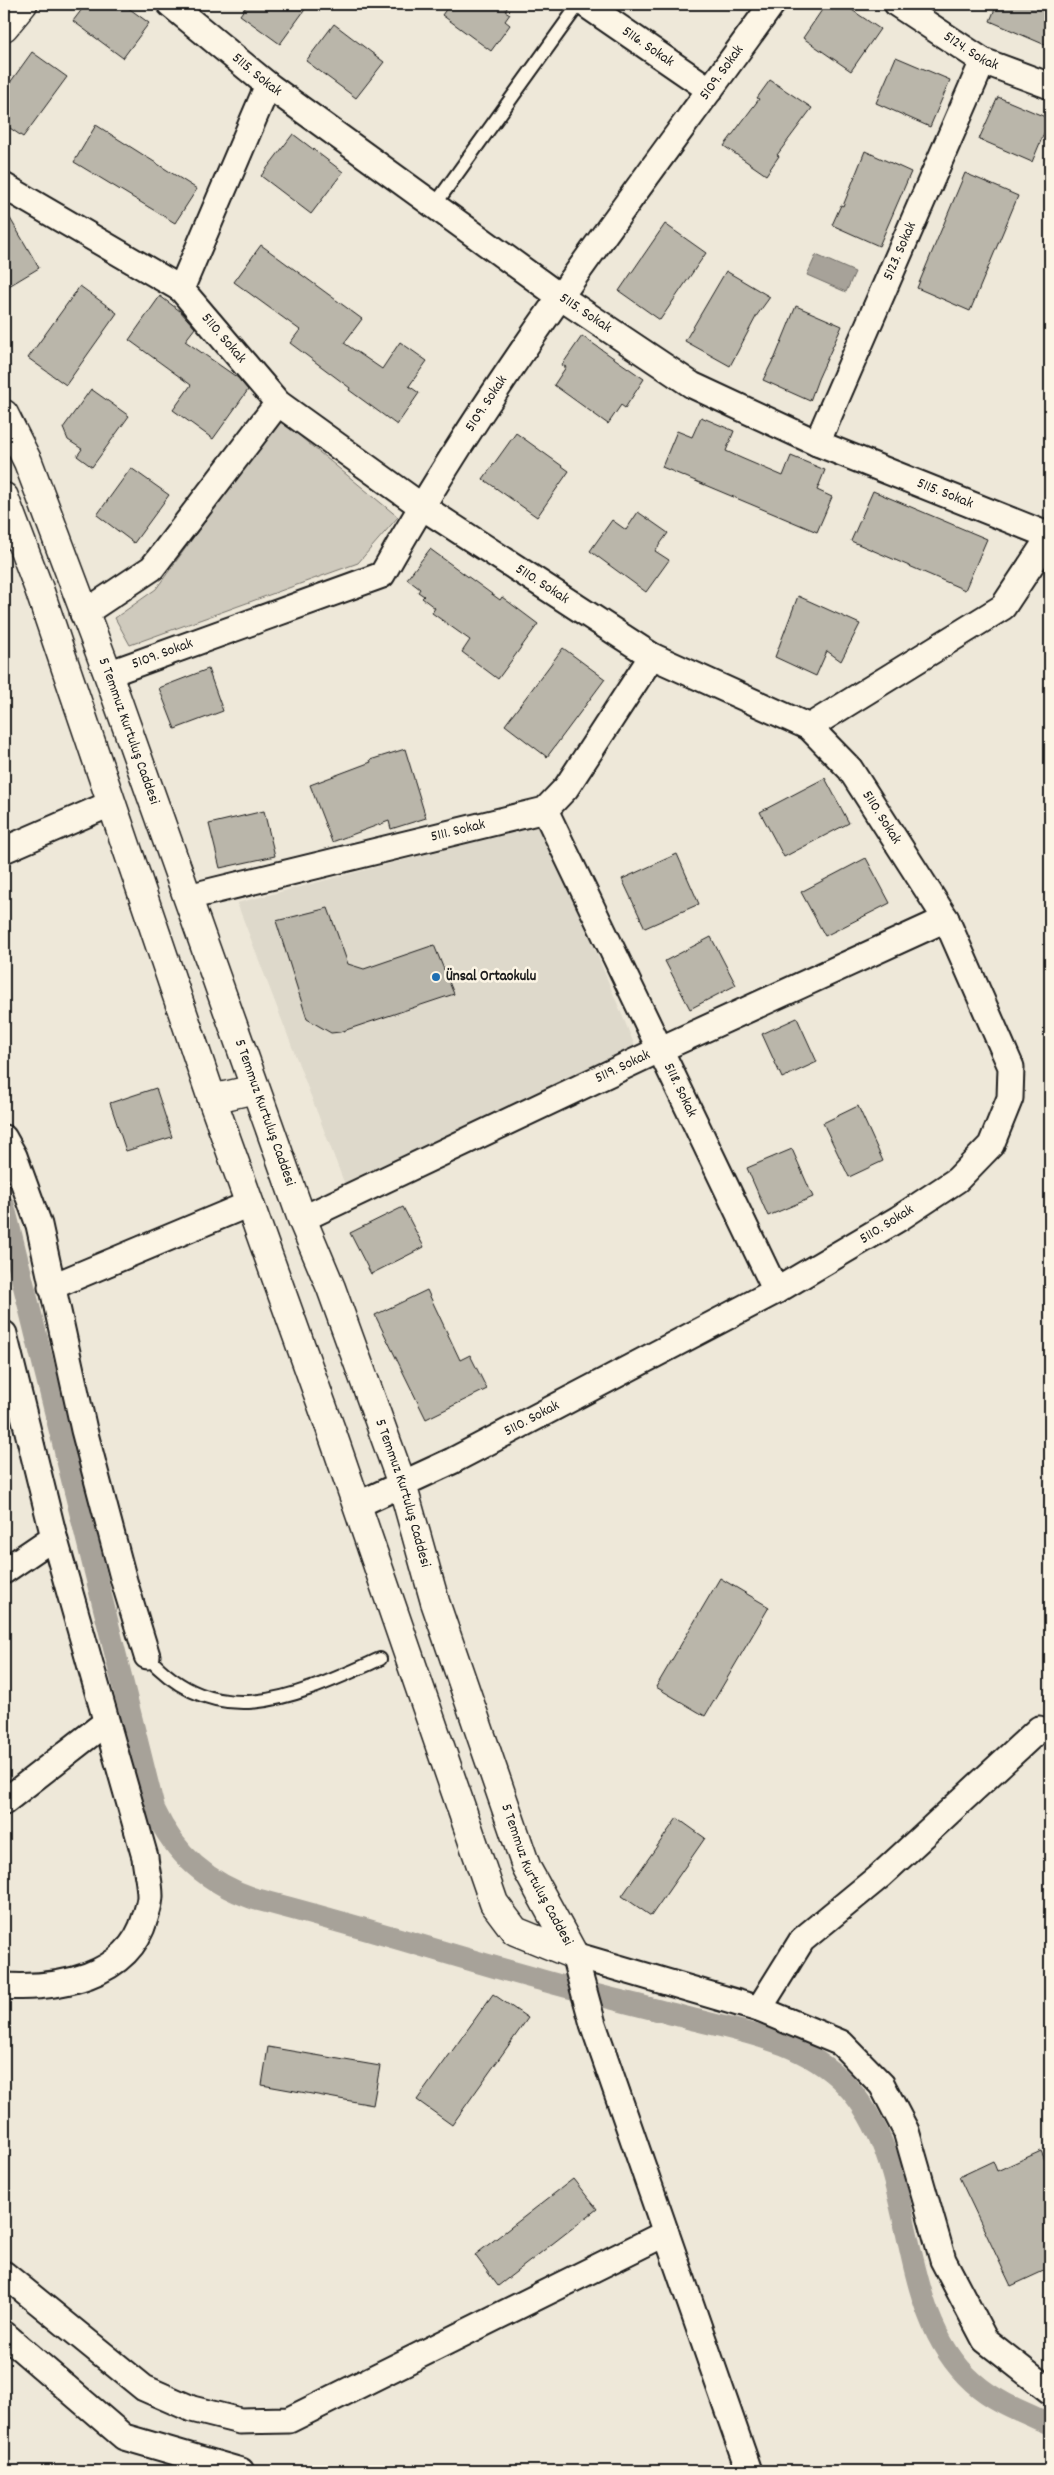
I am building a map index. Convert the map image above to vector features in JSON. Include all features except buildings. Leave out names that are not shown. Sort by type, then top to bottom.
[{"type":"main road","points":[[4,26],[23,4]]},
{"type":"main road","name":"5 Temmuz Kurtuluş Caddesi","points":[[4,414],[28,462],[83,614],[108,674],[302,1219],[331,1288],[402,1484],[435,1602],[527,1869],[574,1955]]},
{"type":"main road","name":"5 Temmuz Kurtuluş Caddesi","points":[[4,497],[42,598],[110,804],[248,1204],[357,1505],[494,1903],[514,1932],[574,1955]]},
{"type":"main road","points":[[212,1100],[255,1088]]},
{"type":"street","name":"5115. Sokak","points":[[170,4],[268,85],[559,296],[692,386],[817,443],[1050,536]]},
{"type":"street","name":"5116. Sokak","points":[[586,4],[710,90]]},
{"type":"street","name":"5109. Sokak","points":[[108,674],[382,575],[421,506],[559,296],[772,4]]},
{"type":"street","name":"5124. Sokak","points":[[897,4],[983,62],[1050,86]]},
{"type":"street","name":"5123. Sokak","points":[[817,443],[983,62]]},
{"type":"street","points":[[181,289],[268,85]]},
{"type":"street","name":"5110. Sokak","points":[[4,186],[181,289],[278,404],[421,506],[652,656],[809,728],[850,769],[946,919],[1011,1066],[1010,1098],[991,1146],[957,1180],[898,1219],[776,1291],[461,1456],[357,1505]]},
{"type":"street","points":[[83,614],[152,568],[278,404]]},
{"type":"street","points":[[809,728],[1003,608],[1050,536]]},
{"type":"street","points":[[545,810],[566,788],[652,656]]},
{"type":"street","points":[[4,850],[110,804]]},
{"type":"street","name":"5111. Sokak","points":[[188,897],[545,810]]},
{"type":"street","name":"5118. Sokak","points":[[545,810],[776,1291]]},
{"type":"street","name":"5119. Sokak","points":[[302,1219],[661,1049],[946,919]]},
{"type":"street","points":[[4,1138],[14,1156],[38,1226],[84,1430],[124,1581],[147,1656]]},
{"type":"street","points":[[51,1287],[248,1204]]},
{"type":"street","points":[[4,1334],[54,1537],[105,1722],[145,1857],[150,1897],[142,1927],[128,1951],[98,1972],[66,1983],[26,1987],[4,1986]]},
{"type":"street","points":[[4,1571],[54,1537]]},
{"type":"street","points":[[4,1802],[105,1722]]},
{"type":"street","points":[[759,2009],[802,1940],[881,1875],[1039,1729]]},
{"type":"street","points":[[574,1955],[759,2009],[840,2042],[882,2085],[906,2131],[943,2260],[985,2340],[1050,2391]]},
{"type":"street","points":[[574,1955],[593,2024],[749,2471]]},
{"type":"street","points":[[4,2274],[144,2388],[192,2409],[240,2420],[289,2420],[666,2233]]},
{"type":"street","points":[[4,2334],[124,2437],[241,2471]]},
{"type":"lane","points":[[434,206],[579,4]]},
{"type":"lane","points":[[147,1656],[165,1675],[193,1693],[228,1702],[252,1702],[296,1695],[380,1659]]},
{"type":"shaded area","points":[[816,255],[855,272],[846,292],[807,275]]},
{"type":"shaded area","points":[[279,419],[398,517],[358,563],[130,645],[115,618],[156,589]]},
{"type":"shaded area","name":"Ünsal Ortaokulu","points":[[543,824],[637,1051],[345,1185],[237,903]]},
{"type":"waterway","points":[[4,1206],[154,1809],[162,1825],[183,1853],[208,1876],[222,1885],[255,1899],[559,1985],[751,2034],[792,2048],[829,2069],[845,2084],[869,2117],[886,2154],[898,2194],[917,2276],[929,2315],[947,2351],[973,2382],[982,2389],[1010,2406],[1050,2424]]},
{"type":"place","name":"Ünsal Ortaokulu","points":[[436,977]]}]
